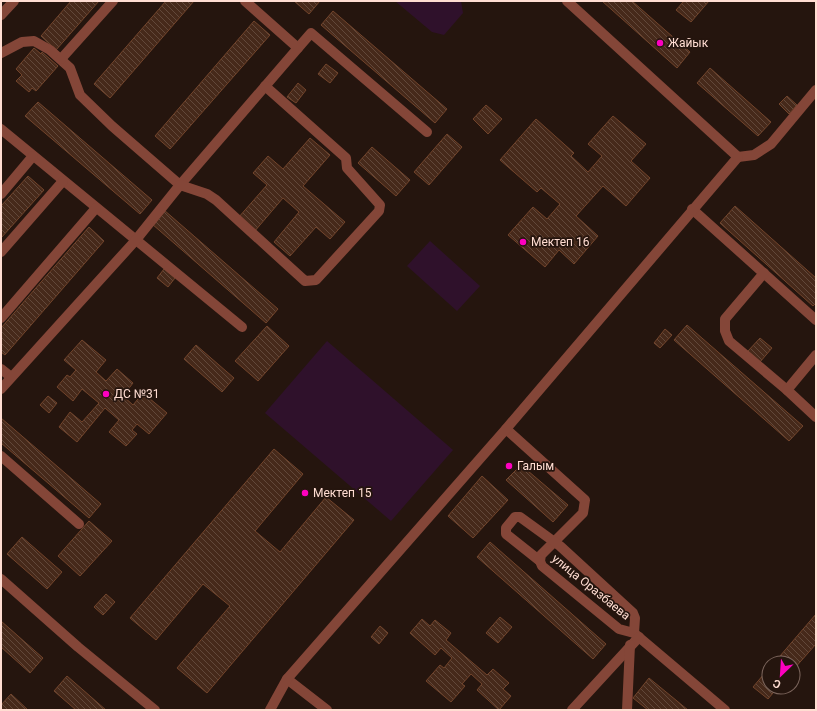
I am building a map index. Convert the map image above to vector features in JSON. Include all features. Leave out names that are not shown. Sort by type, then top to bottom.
[{"type":"street","points":[[1,15],[14,1]]},
{"type":"street","points":[[61,59],[113,1]]},
{"type":"street","points":[[246,1],[298,48]]},
{"type":"street","points":[[567,1],[738,157]]},
{"type":"street","points":[[1,389],[135,241],[180,185],[310,33],[427,132]]},
{"type":"street","points":[[1,53],[22,42],[34,41],[50,50],[61,59],[72,72],[80,95],[112,126],[180,185],[206,194],[216,200],[305,281],[316,280],[379,211],[380,205],[347,168],[346,158],[265,86]]},
{"type":"street","points":[[270,710],[288,679],[506,429],[692,209],[738,157],[754,155],[771,144],[816,90]]},
{"type":"street","points":[[2,132],[34,156],[135,241],[242,327]]},
{"type":"street","points":[[1,194],[34,156]]},
{"type":"street","points":[[1,252],[63,181]]},
{"type":"street","points":[[1,318],[96,208]]},
{"type":"street","points":[[692,209],[816,320]]},
{"type":"street","points":[[764,273],[725,319],[725,331],[729,341],[816,416]]},
{"type":"street","points":[[787,390],[816,355]]},
{"type":"street","points":[[1,369],[11,377]]},
{"type":"street","points":[[506,429],[585,500],[583,513],[553,542],[541,558]]},
{"type":"street","points":[[1,456],[79,524]]},
{"type":"street","name":"улица Оразбаева","points":[[553,542],[520,516],[515,517],[506,528],[506,534],[541,558],[542,566],[619,629],[636,635],[725,710]]},
{"type":"street","points":[[553,542],[566,551],[633,613],[635,618],[636,635],[630,645],[572,710]]},
{"type":"street","points":[[1,579],[78,647],[155,710]]},
{"type":"street","points":[[627,710],[630,645]]},
{"type":"street","points":[[288,679],[327,710]]},
{"type":"shaded area","points":[[395,1],[461,1],[463,13],[444,35],[432,32]]},
{"type":"shaded area","points":[[430,241],[480,286],[457,311],[407,266]]},
{"type":"shaded area","points":[[327,341],[453,450],[391,521],[265,413]]},
{"type":"building","points":[[71,1],[99,1],[56,50],[41,36]]},
{"type":"building","points":[[166,1],[194,1],[110,98],[94,84]]},
{"type":"building","points":[[294,1],[320,1],[309,14]]},
{"type":"building","points":[[602,1],[632,1],[690,52],[677,68]]},
{"type":"building","points":[[684,1],[709,1],[691,22],[676,10]]},
{"type":"building","points":[[333,11],[447,109],[435,123],[321,25]]},
{"type":"building","points":[[254,21],[270,35],[170,149],[155,136]]},
{"type":"building","points":[[34,48],[41,54],[42,52],[58,66],[36,91],[32,88],[29,92],[16,81],[22,75],[16,69]]},
{"type":"building","points":[[326,64],[338,73],[330,83],[318,74]]},
{"type":"building","points":[[710,68],[771,122],[758,136],[697,83]]},
{"type":"building","points":[[298,83],[306,90],[296,103],[287,97]]},
{"type":"building","points":[[787,96],[797,105],[789,114],[779,104]]},
{"type":"building","points":[[38,102],[152,200],[140,214],[25,116]]},
{"type":"building","points":[[486,105],[502,119],[488,134],[473,119]]},
{"type":"building","points":[[613,116],[646,144],[631,161],[650,178],[626,206],[603,186],[576,216],[598,236],[574,264],[559,250],[545,267],[508,235],[533,207],[547,219],[560,204],[541,188],[537,192],[500,160],[536,119],[574,153],[571,156],[588,172],[602,156],[588,144]]},
{"type":"building","points":[[447,134],[462,147],[429,185],[414,172]]},
{"type":"building","points":[[310,138],[330,155],[303,186],[345,222],[330,239],[316,227],[290,256],[274,242],[299,212],[283,198],[254,232],[238,218],[267,185],[253,173],[268,156],[283,169]]},
{"type":"building","points":[[372,147],[410,180],[396,196],[358,163]]},
{"type":"building","points":[[28,176],[44,190],[1,238],[1,206]]},
{"type":"building","points":[[735,206],[816,278],[816,303],[813,306],[720,223]]},
{"type":"building","points":[[164,210],[278,309],[266,323],[152,224]]},
{"type":"building","points":[[89,227],[104,241],[5,355],[1,352],[1,328]]},
{"type":"building","points":[[164,269],[175,278],[168,287],[157,278]]},
{"type":"building","points":[[687,325],[803,426],[789,441],[674,340]]},
{"type":"building","points":[[267,326],[289,346],[258,381],[235,361]]},
{"type":"building","points":[[665,329],[672,335],[660,348],[654,343]]},
{"type":"building","points":[[760,338],[772,348],[760,362],[748,351]]},
{"type":"building","name":"ДС №31","points":[[82,340],[106,360],[96,372],[106,381],[117,369],[133,383],[123,396],[133,405],[143,393],[167,413],[149,434],[137,424],[132,430],[137,434],[126,446],[109,432],[119,420],[105,408],[77,442],[59,427],[70,412],[82,422],[99,403],[82,389],[73,401],[57,387],[67,375],[70,377],[76,370],[64,360]]},
{"type":"building","points":[[196,345],[234,378],[222,392],[184,359]]},
{"type":"building","points":[[48,396],[57,403],[49,413],[40,405]]},
{"type":"building","points":[[1,418],[101,504],[89,518],[1,443]]},
{"type":"building","points":[[274,449],[303,474],[255,531],[280,552],[326,497],[354,520],[207,693],[177,668],[230,606],[203,584],[156,640],[130,618]]},
{"type":"building","points":[[521,465],[568,505],[553,522],[506,480]]},
{"type":"building","points":[[482,476],[508,500],[473,538],[448,516]]},
{"type":"building","points":[[89,521],[112,541],[80,576],[58,556]]},
{"type":"building","points":[[22,537],[62,572],[47,589],[7,554]]},
{"type":"building","points":[[490,542],[606,644],[593,659],[477,557]]},
{"type":"building","points":[[106,594],[115,602],[103,615],[94,607]]},
{"type":"building","points":[[816,614],[816,644],[801,661],[801,655],[781,655]]},
{"type":"building","points":[[500,617],[512,627],[498,643],[486,633]]},
{"type":"building","points":[[422,619],[430,626],[435,620],[451,633],[446,640],[487,675],[493,669],[509,683],[503,689],[511,696],[499,710],[477,690],[482,684],[471,674],[462,684],[465,686],[451,702],[426,681],[440,665],[444,668],[452,658],[441,648],[435,655],[410,633]]},
{"type":"building","points":[[1,621],[43,658],[30,673],[1,647]]},
{"type":"building","points":[[380,626],[388,633],[379,644],[371,637]]},
{"type":"building","points":[[67,676],[106,710],[76,710],[54,691]]},
{"type":"building","points":[[649,678],[688,710],[648,710],[633,698]]},
{"type":"building","points":[[761,678],[761,693],[753,687]]},
{"type":"building","points":[[11,694],[28,710],[1,710],[1,705]]},
{"type":"building","points":[[763,695],[771,695],[768,699]]},
{"type":"place","name":"Жайык","points":[[660,43]]},
{"type":"place","name":"Мектеп 16","points":[[523,242]]},
{"type":"place","name":"ДС №31","points":[[106,394]]},
{"type":"place","name":"Галым","points":[[509,466]]},
{"type":"place","name":"Мектеп 15","points":[[305,493]]}]
